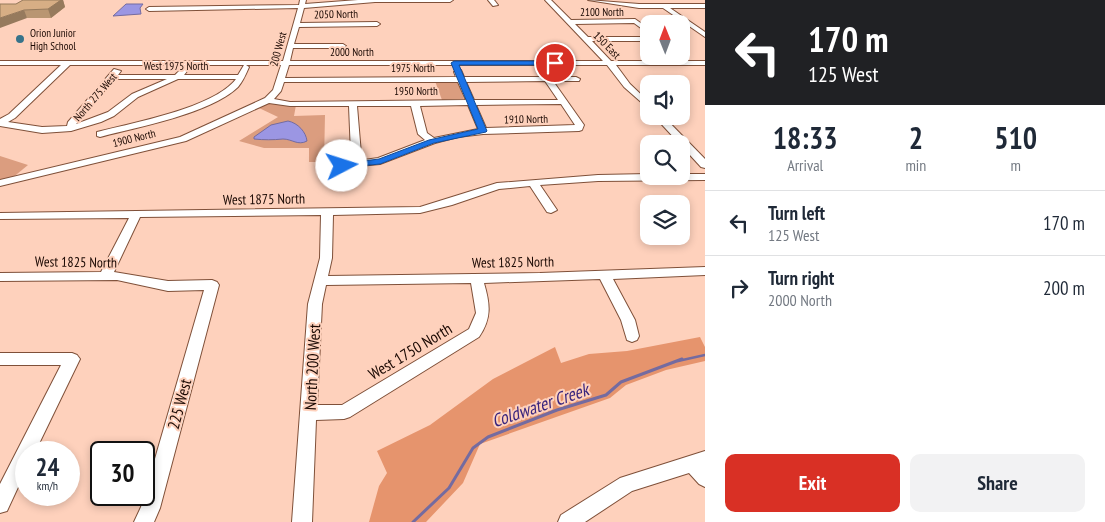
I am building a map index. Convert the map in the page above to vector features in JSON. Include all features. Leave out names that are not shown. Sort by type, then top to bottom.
[{"type":"street","points":[[197,8],[204,0]]},
{"type":"street","points":[[249,7],[254,0]]},
{"type":"street","points":[[149,8],[249,7],[375,0],[450,0]]},
{"type":"street","name":"150 East","points":[[548,0],[640,97]]},
{"type":"street","points":[[590,0],[604,3],[705,6]]},
{"type":"street","points":[[654,0],[704,33]]},
{"type":"street","points":[[147,16],[148,6],[152,2]]},
{"type":"street","name":"200 West","points":[[268,100],[277,91],[281,80],[302,3]]},
{"type":"street","name":"2100 North","points":[[568,22],[635,21],[640,25]]},
{"type":"street","name":"2050 North","points":[[296,25],[376,24]]},
{"type":"street","points":[[586,40],[640,39]]},
{"type":"street","points":[[291,46],[343,46]]},
{"type":"street","name":"2000 North","points":[[0,63],[705,63]]},
{"type":"street","points":[[0,123],[12,116],[68,63]]},
{"type":"street","points":[[0,123],[41,131],[72,127],[99,119],[118,109],[132,97],[179,77],[190,63]]},
{"type":"street","points":[[454,63],[483,131]]},
{"type":"street","points":[[100,134],[160,119],[191,107],[232,87],[241,77],[244,67]]},
{"type":"street","name":"North 275 West","points":[[72,127],[71,124],[120,68]]},
{"type":"street","name":"West 1975 North","points":[[112,77],[241,77]]},
{"type":"street","name":"1975 North","points":[[281,80],[576,78]]},
{"type":"street","points":[[547,79],[564,102]]},
{"type":"street","name":"1950 North","points":[[268,100],[290,104],[564,102]]},
{"type":"street","name":"1900 North","points":[[0,183],[182,139],[268,100]]},
{"type":"street","name":"1910 North","points":[[328,166],[380,161],[432,141],[483,131],[579,128],[580,125],[564,102]]},
{"type":"street","points":[[353,103],[356,154],[362,164]]},
{"type":"street","points":[[415,103],[423,134],[432,141]]},
{"type":"street","points":[[667,125],[705,165]]},
{"type":"street","name":"West 1875 North","points":[[0,216],[327,213],[420,210],[448,204],[497,186],[598,178],[705,178]]},
{"type":"street","points":[[533,182],[550,210]]},
{"type":"street","name":"North 200 West","points":[[302,522],[315,304],[326,258],[327,213]]},
{"type":"street","points":[[105,276],[136,215]]},
{"type":"street","name":"West 1825 North","points":[[321,281],[705,271]]},
{"type":"street","points":[[604,275],[628,320],[632,336]]},
{"type":"street","name":"West 1825 North","points":[[0,277],[105,276],[168,286],[212,284]]},
{"type":"street","name":"West 1750 North","points":[[309,413],[344,412],[474,333],[483,322],[484,310],[476,278]]},
{"type":"street","name":"225 West","points":[[144,522],[150,508],[212,284]]},
{"type":"street","points":[[0,359],[72,359],[0,504]]},
{"type":"street","points":[[568,522],[626,484],[699,461],[705,478]]},
{"type":"shaded area","points":[[126,4],[143,4],[140,8],[141,14],[113,16]]},
{"type":"shaded area","points":[[435,81],[458,82],[464,99],[442,100]]},
{"type":"shaded area","points":[[270,102],[296,105],[294,116],[325,115],[324,162],[309,162],[309,148],[264,148],[239,141],[278,117],[259,108]]},
{"type":"shaded area","points":[[288,121],[301,128],[307,141],[298,143],[286,139],[254,139],[254,137],[271,125]]},
{"type":"shaded area","points":[[0,156],[28,165],[11,179],[0,181]]},
{"type":"shaded area","points":[[700,337],[705,347],[705,361],[666,370],[626,385],[610,398],[480,444],[463,483],[426,522],[369,522],[379,486],[387,473],[377,451],[430,425],[493,379],[555,347],[561,363],[589,354],[627,351]]},
{"type":"building","points":[[23,0],[61,0],[48,9],[24,10],[0,18],[0,4],[16,4]]},
{"type":"waterway","name":"Coldwater Creek","points":[[678,361],[705,355]]},
{"type":"waterway","name":"Coldwater Creek","points":[[413,522],[449,488],[473,448],[488,437],[557,410],[606,395],[621,382],[682,359]]},
{"type":"place","name":"Orion Junior High School","points":[[20,39]]},
{"type":"route","points":[[342,166],[380,161],[432,141],[458,134],[483,131],[454,63],[555,63]]}]
